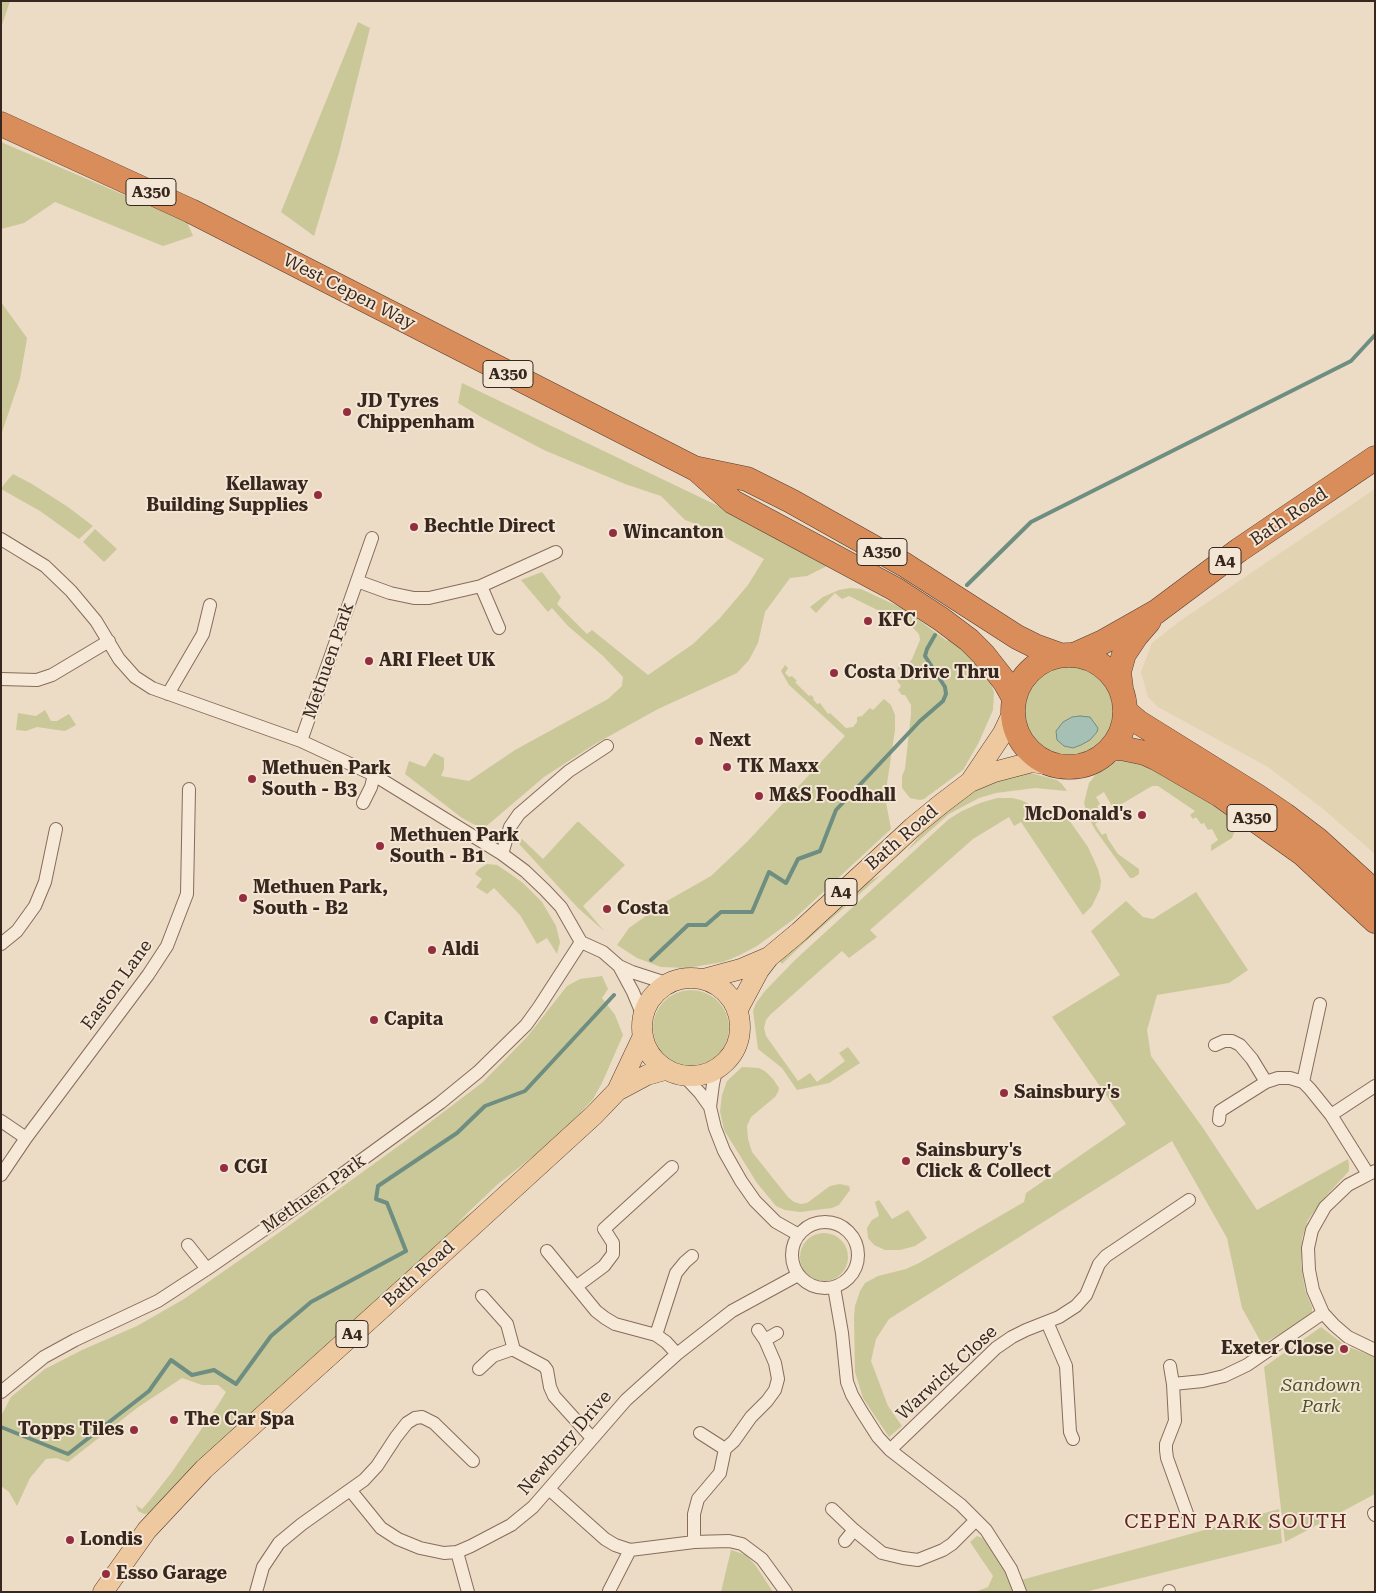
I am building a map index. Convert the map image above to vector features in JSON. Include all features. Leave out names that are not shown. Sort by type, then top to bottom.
[{"type":"highway","name":"West Cepen Way","points":[[1,124],[191,211],[694,468],[733,502],[895,589],[941,619],[969,640],[983,654],[1005,682],[1013,706]]},
{"type":"highway","name":"Bath Road","points":[[1067,655],[1103,642],[1156,612],[1240,550],[1375,458]]},
{"type":"highway","name":"West Cepen Way","points":[[694,468],[747,479],[791,501],[912,569],[1017,637],[1035,646],[1067,655]]},
{"type":"highway","name":"Bath Road","points":[[1123,700],[1119,672],[1124,654],[1156,612]]},
{"type":"highway","points":[[1067,655],[1089,658],[1102,665],[1113,676],[1123,700],[1123,726],[1117,740],[1100,758],[1091,763],[1075,767],[1050,764],[1036,757],[1024,745],[1015,730],[1013,706],[1020,682],[1032,668],[1047,659],[1067,655]]},
{"type":"highway","name":"A350","points":[[1123,700],[1138,722],[1285,815],[1318,840],[1375,892]]},
{"type":"highway","name":"A350","points":[[1111,748],[1145,753],[1220,795],[1302,854],[1375,921]]},
{"type":"main road","name":"Bath Road","points":[[970,782],[1003,733],[1013,706]]},
{"type":"main road","name":"Bath Road","points":[[737,1011],[758,970],[769,957],[913,827],[970,782],[994,772],[1032,762],[1050,764]]},
{"type":"main road","name":"Bath Road","points":[[704,979],[741,969],[769,957]]},
{"type":"main road","name":"A4","points":[[643,1026],[648,1004],[658,992],[669,984],[684,979],[704,979]]},
{"type":"main road","points":[[643,1026],[655,1060],[665,1070],[684,1076],[699,1075],[718,1067],[731,1055],[738,1041],[740,1026],[737,1011],[730,999],[720,988],[704,979]]},
{"type":"main road","name":"Bath Road","points":[[617,1091],[643,1026]]},
{"type":"main road","name":"Bath Road","points":[[103,1592],[146,1530],[204,1469],[594,1115],[617,1091],[647,1076],[665,1070]]},
{"type":"street","name":"Methuen Park","points":[[301,741],[372,538]]},
{"type":"street","name":"Methuen Park","points":[[1,539],[44,566],[71,590],[96,621],[119,659],[135,677],[152,688],[301,741],[374,775],[502,854],[525,871],[554,899],[567,916],[581,942],[540,1007],[513,1040],[440,1103],[356,1165],[207,1269],[158,1301],[75,1340],[44,1357],[1,1392]]},
{"type":"street","name":"Methuen Park","points":[[357,582],[390,593],[414,598],[443,596],[480,586],[556,552]]},
{"type":"street","points":[[480,586],[499,628]]},
{"type":"street","points":[[168,694],[203,634],[210,605]]},
{"type":"street","points":[[1,679],[37,680],[52,675],[109,641]]},
{"type":"street","points":[[502,854],[510,827],[519,814],[569,771],[608,746]]},
{"type":"street","points":[[363,803],[371,787],[374,775]]},
{"type":"street","name":"Easton Lane","points":[[1,1175],[26,1138],[148,975],[167,946],[187,894],[189,789]]},
{"type":"street","points":[[1,944],[17,931],[34,906],[45,882],[56,828]]},
{"type":"street","points":[[581,942],[603,952],[619,966],[669,984]]},
{"type":"street","points":[[619,966],[633,992],[643,1026]]},
{"type":"street","points":[[1303,1082],[1320,1004]]},
{"type":"street","points":[[1215,1045],[1232,1041],[1240,1045],[1252,1059],[1266,1082]]},
{"type":"street","points":[[710,1107],[713,1084],[718,1067]]},
{"type":"street","points":[[684,1076],[710,1107],[720,1142],[748,1192],[776,1222],[799,1235]]},
{"type":"street","points":[[1217,1113],[1266,1082],[1278,1078],[1290,1078],[1303,1082],[1318,1097],[1371,1173],[1348,1184],[1325,1207],[1312,1230],[1308,1248],[1309,1270],[1313,1290],[1323,1313],[1348,1337],[1375,1350]]},
{"type":"street","points":[[1331,1115],[1375,1086]]},
{"type":"street","points":[[1,1121],[26,1138]]},
{"type":"street","points":[[577,1286],[604,1266],[612,1254],[613,1243],[604,1229],[672,1167]]},
{"type":"street","name":"Warwick Close","points":[[890,1450],[996,1348],[1012,1336],[1069,1312],[1082,1300],[1102,1259],[1174,1217],[1189,1200]]},
{"type":"street","points":[[824,1222],[838,1225],[850,1234],[857,1247],[858,1262],[847,1280],[834,1287],[827,1288],[811,1285],[798,1275],[792,1255],[794,1244],[799,1235],[810,1226],[824,1222]]},
{"type":"street","points":[[188,1245],[207,1269]]},
{"type":"street","points":[[546,1251],[596,1311],[615,1324],[656,1335],[666,1342],[677,1354]]},
{"type":"street","points":[[656,1335],[676,1273],[692,1256]]},
{"type":"street","name":"Newbury Drive","points":[[351,1491],[381,1528],[398,1539],[433,1551],[456,1552],[487,1538],[511,1525],[532,1507],[626,1400],[677,1354],[732,1312],[798,1275]]},
{"type":"street","points":[[834,1287],[842,1333],[847,1382],[849,1389],[870,1425],[890,1450],[961,1505],[986,1530],[1004,1556],[1020,1592]]},
{"type":"street","points":[[482,1296],[506,1324],[513,1348],[544,1366],[547,1370],[550,1387],[554,1396],[592,1438]]},
{"type":"street","points":[[1173,1384],[1203,1381],[1224,1376],[1247,1366],[1323,1313]]},
{"type":"street","points":[[1047,1322],[1066,1366],[1064,1425],[1073,1439]]},
{"type":"street","points":[[694,1542],[698,1499],[720,1473],[725,1449],[734,1441],[751,1417],[775,1390],[778,1380],[775,1363],[762,1335],[777,1333]]},
{"type":"street","points":[[479,1369],[493,1356],[513,1348]]},
{"type":"street","points":[[1170,1366],[1175,1421],[1166,1444],[1166,1450],[1167,1458],[1189,1519]]},
{"type":"street","points":[[256,1592],[263,1567],[280,1542],[302,1524],[351,1491],[377,1466],[407,1424],[418,1416],[434,1423],[473,1461]]},
{"type":"street","points":[[700,1433],[725,1449]]},
{"type":"street","points":[[549,1489],[605,1539],[630,1550],[694,1542],[729,1540],[742,1544],[762,1559],[786,1592]]},
{"type":"street","points":[[832,1509],[882,1553],[918,1560],[943,1550],[952,1544],[976,1520]]},
{"type":"street","points":[[845,1541],[854,1530]]},
{"type":"street","points":[[609,1591],[630,1550]]},
{"type":"street","points":[[456,1552],[468,1592]]},
{"type":"shaded area","points":[[1375,489],[1375,854],[1322,808],[1268,767],[1158,707],[1148,697],[1141,672],[1152,643],[1180,621]]},
{"type":"shaded area","points":[[1072,717],[1090,717],[1098,728],[1097,732],[1090,740],[1081,745],[1073,748],[1064,746],[1057,740],[1056,731],[1063,722]]},
{"type":"green space","points":[[1,1],[10,1],[1,28]]},
{"type":"green space","points":[[358,22],[370,28],[339,153],[314,236],[281,212]]},
{"type":"green space","points":[[1,142],[187,222],[193,236],[163,246],[55,202],[24,223],[1,229]]},
{"type":"green space","points":[[1,302],[27,338],[20,379],[1,435]]},
{"type":"green space","points":[[462,383],[835,562],[807,576],[790,578],[765,612],[758,643],[749,660],[737,673],[658,709],[595,744],[544,777],[483,829],[462,818],[405,774],[409,761],[425,767],[434,753],[444,758],[444,769],[441,776],[469,781],[515,750],[608,699],[622,686],[623,677],[603,656],[568,626],[552,608],[548,612],[521,580],[542,572],[561,597],[557,604],[587,634],[592,630],[648,675],[693,644],[720,618],[748,585],[764,559],[712,530],[685,520],[661,496],[625,484],[544,450],[483,418],[458,403]]},
{"type":"green space","points":[[13,474],[68,507],[93,526],[79,539],[40,511],[1,489]]},
{"type":"green space","points":[[95,529],[117,549],[104,562],[83,542]]},
{"type":"green space","points":[[861,589],[904,609],[947,641],[950,636],[961,644],[989,679],[994,692],[993,710],[979,742],[963,770],[924,799],[910,798],[902,788],[911,705],[905,695],[902,695],[898,690],[901,686],[897,681],[901,680],[907,673],[897,668],[907,666],[912,659],[920,640],[919,634],[912,627],[849,596],[842,599],[835,593],[816,613],[810,607],[823,597],[839,590]]},
{"type":"green space","points":[[1066,664],[1084,668],[1099,678],[1109,693],[1113,711],[1109,729],[1099,744],[1084,754],[1066,758],[1048,754],[1033,744],[1023,729],[1019,711],[1023,693],[1033,678],[1048,668]]},
{"type":"green space","points":[[785,665],[788,668],[785,673],[789,677],[792,676],[797,681],[795,682],[809,696],[811,695],[814,698],[817,704],[820,703],[828,714],[830,713],[846,728],[853,727],[857,722],[857,717],[862,716],[870,708],[873,710],[884,699],[891,705],[895,715],[895,730],[885,797],[891,829],[794,919],[757,946],[740,955],[723,962],[687,968],[661,967],[637,958],[617,945],[629,928],[667,901],[711,876],[747,842],[845,736],[789,685],[781,671]]},
{"type":"green space","points":[[45,710],[51,721],[57,721],[69,714],[76,725],[65,731],[37,727],[26,731],[16,730],[18,713],[36,716]]},
{"type":"green space","points":[[1126,759],[1136,760],[1244,820],[1238,823],[1232,838],[1211,851],[1211,845],[1218,840],[1212,829],[1208,830],[1204,823],[1201,824],[1196,817],[1193,819],[1190,815],[1195,811],[1158,786],[1152,786],[1113,808],[1104,792],[1096,797],[1100,804],[1097,806],[1104,818],[1095,824],[1102,835],[1106,833],[1118,854],[1139,869],[1139,874],[1130,878],[1096,831],[1088,817],[1084,803],[1089,783],[1101,768]]},
{"type":"green space","points":[[1031,773],[1057,780],[1067,791],[1035,788],[996,793],[979,798],[949,814],[907,851],[928,825],[959,800],[984,786],[1017,774]]},
{"type":"green space","points":[[997,798],[1021,800],[1037,808],[1062,815],[1069,820],[1088,847],[1098,869],[1101,881],[1100,889],[1092,906],[1083,915],[1021,822],[1014,826],[1009,817],[973,839],[870,930],[877,937],[849,958],[842,951],[766,1020],[764,1028],[766,1036],[798,1081],[810,1073],[817,1082],[845,1061],[839,1053],[848,1047],[860,1063],[829,1083],[797,1090],[782,1068],[758,1049],[753,1011],[756,1003],[795,960],[949,819],[980,803]]},
{"type":"green space","points":[[577,822],[625,865],[583,906],[604,931],[578,908],[520,845],[519,840],[522,839],[543,859]]},
{"type":"green space","points":[[487,864],[497,865],[509,873],[523,883],[542,902],[556,926],[560,942],[557,954],[547,938],[537,944],[520,915],[494,888],[487,894],[476,887],[482,879],[475,874]]},
{"type":"green space","points":[[881,875],[782,964],[779,960],[862,885]]},
{"type":"green space","points":[[1196,892],[1248,970],[1229,983],[1157,995],[1147,1030],[1151,1056],[1203,1128],[1257,1210],[1348,1159],[1349,1171],[1325,1197],[1308,1220],[1302,1238],[1301,1264],[1305,1290],[1312,1307],[1312,1313],[1307,1319],[1262,1344],[1242,1308],[1227,1238],[1172,1141],[889,1319],[876,1339],[871,1361],[888,1406],[902,1426],[889,1437],[863,1398],[855,1372],[854,1317],[860,1291],[865,1283],[878,1276],[906,1269],[919,1263],[1024,1202],[1026,1193],[1126,1124],[1052,1017],[1120,975],[1091,931],[1126,901],[1143,917],[1153,919]]},
{"type":"green space","points":[[602,976],[608,989],[602,998],[615,1015],[623,1035],[593,1099],[560,1135],[498,1184],[457,1223],[496,1194],[153,1513],[144,1514],[138,1511],[136,1505],[142,1509],[150,1500],[172,1472],[218,1405],[226,1392],[218,1385],[202,1385],[182,1378],[137,1408],[68,1462],[56,1458],[46,1459],[30,1478],[17,1506],[9,1492],[1,1486],[1,1416],[11,1397],[45,1369],[82,1350],[137,1326],[184,1299],[287,1227],[483,1082],[527,1037],[567,986],[580,979]]},
{"type":"green space","points":[[691,990],[706,993],[718,1001],[726,1013],[729,1028],[726,1043],[718,1055],[706,1063],[691,1066],[676,1063],[664,1055],[656,1043],[653,1028],[656,1013],[664,1001],[676,993]]},
{"type":"green space","points":[[742,1067],[759,1068],[773,1079],[779,1088],[775,1097],[751,1117],[747,1126],[752,1152],[794,1202],[807,1203],[830,1186],[840,1184],[849,1186],[850,1190],[839,1205],[832,1208],[800,1212],[785,1210],[776,1206],[757,1183],[724,1130],[720,1111],[722,1095],[727,1081]]},
{"type":"green space","points":[[879,1200],[892,1219],[908,1210],[927,1238],[915,1246],[900,1250],[885,1250],[874,1245],[868,1238],[867,1228],[872,1220],[879,1216],[875,1202]]},
{"type":"green space","points":[[819,1233],[829,1233],[841,1240],[848,1252],[848,1262],[841,1274],[829,1281],[819,1281],[811,1277],[804,1270],[800,1262],[800,1252],[804,1244],[811,1237]]},
{"type":"green space","name":"Sandown Park","points":[[1321,1327],[1346,1346],[1375,1357],[1375,1494],[1285,1542],[1264,1367]]},
{"type":"green space","points":[[1279,1509],[1282,1543],[1085,1592],[975,1592],[988,1587],[993,1576],[970,1542],[977,1536],[1000,1545],[1021,1580]]},
{"type":"green space","points":[[731,1550],[746,1555],[756,1566],[773,1592],[721,1592]]},
{"type":"waterway","points":[[967,585],[1031,522],[1351,361],[1375,335]]},
{"type":"waterway","points":[[651,960],[688,925],[706,925],[721,912],[752,912],[769,872],[786,883],[798,859],[820,851],[836,810],[920,721],[943,701],[946,694],[945,687],[925,656],[935,635]]},
{"type":"waterway","points":[[1,1427],[68,1454],[149,1391],[171,1360],[192,1375],[214,1370],[236,1384],[271,1336],[311,1302],[406,1251],[387,1203],[376,1199],[378,1186],[457,1133],[485,1106],[525,1091],[614,995]]},
{"type":"place","name":"JD Tyres Chippenham","points":[[347,412]]},
{"type":"place","name":"Kellaway Building Supplies","points":[[318,495]]},
{"type":"place","name":"Bechtle Direct","points":[[414,527]]},
{"type":"place","name":"Wincanton","points":[[613,533]]},
{"type":"place","name":"KFC","points":[[868,621]]},
{"type":"place","name":"ARI Fleet UK","points":[[369,661]]},
{"type":"place","name":"Costa Drive Thru","points":[[834,673]]},
{"type":"place","name":"Next","points":[[699,741]]},
{"type":"place","name":"TK Maxx","points":[[727,767]]},
{"type":"place","name":"Methuen Park South - B3","points":[[252,779]]},
{"type":"place","name":"M&S Foodhall","points":[[759,796]]},
{"type":"place","name":"McDonald's","points":[[1142,815]]},
{"type":"place","name":"Methuen Park South - B1","points":[[380,846]]},
{"type":"place","name":"Methuen Park, South - B2","points":[[243,898]]},
{"type":"place","name":"Costa","points":[[607,909]]},
{"type":"place","name":"Aldi","points":[[432,950]]},
{"type":"place","name":"Capita","points":[[374,1020]]},
{"type":"place","name":"Sainsbury's","points":[[1004,1093]]},
{"type":"place","name":"Sainsbury's Click & Collect","points":[[906,1161]]},
{"type":"place","name":"CGI","points":[[224,1168]]},
{"type":"place","name":"Exeter Close","points":[[1344,1349]]},
{"type":"place","name":"The Car Spa","points":[[174,1420]]},
{"type":"place","name":"Topps Tiles","points":[[134,1430]]},
{"type":"place","name":"Londis","points":[[70,1540]]},
{"type":"place","name":"Esso Garage","points":[[106,1574]]},
{"type":"district","name":"CEPEN PARK SOUTH","points":[[1236,1522]]}]
